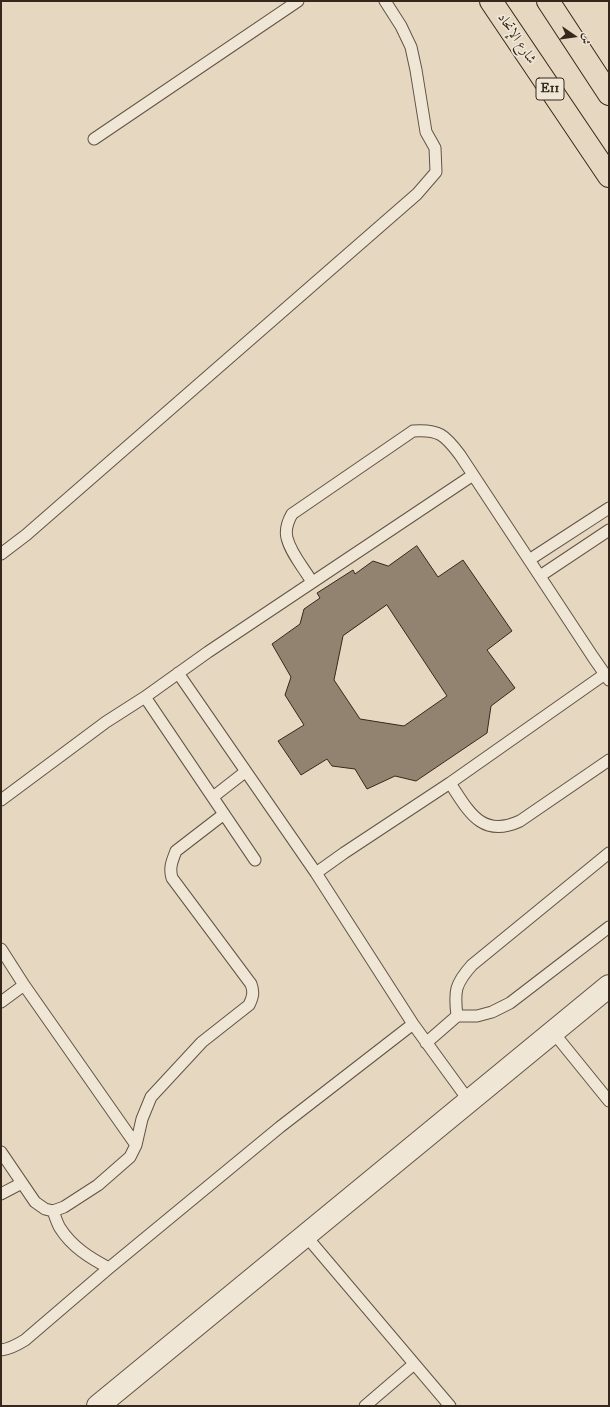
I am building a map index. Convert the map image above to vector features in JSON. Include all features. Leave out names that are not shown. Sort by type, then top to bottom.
[{"type":"highway","name":"شارع الإتحاد","points":[[491,1],[609,176]]},
{"type":"highway","points":[[548,1],[609,94]]},
{"type":"street","points":[[99,1406],[609,986]]},
{"type":"lane","points":[[94,139],[298,1]]},
{"type":"lane","points":[[1,554],[26,535],[399,210],[417,194],[436,172],[435,148],[426,132],[411,47],[385,1]]},
{"type":"lane","points":[[312,582],[294,554],[286,538],[287,524],[292,514],[413,431],[428,430],[441,434],[450,443],[473,475],[607,677],[316,873]]},
{"type":"lane","points":[[1,800],[106,722],[473,475]]},
{"type":"lane","points":[[529,560],[609,508]]},
{"type":"lane","points":[[540,576],[609,530]]},
{"type":"lane","points":[[178,673],[316,873],[413,1024],[469,1101]]},
{"type":"lane","points":[[145,697],[255,860]]},
{"type":"lane","points":[[450,783],[472,815],[491,826],[510,825],[520,820],[609,760]]},
{"type":"lane","points":[[213,797],[245,772]]},
{"type":"lane","points":[[1,1152],[35,1202],[44,1209],[53,1211],[64,1207],[98,1185],[130,1157],[136,1145],[142,1119],[150,1097],[202,1042],[249,1005],[254,990],[251,984],[172,878],[170,870],[176,851],[224,814]]},
{"type":"lane","points":[[457,1016],[455,994],[462,976],[472,965],[609,853]]},
{"type":"lane","points":[[426,1042],[457,1016],[477,1016],[492,1012],[510,1003],[609,927]]},
{"type":"lane","points":[[1,949],[24,985],[136,1145]]},
{"type":"lane","points":[[1,1002],[24,985]]},
{"type":"lane","points":[[1,1350],[8,1349],[25,1340],[108,1268],[280,1127],[413,1024]]},
{"type":"lane","points":[[553,1032],[609,1101]]},
{"type":"lane","points":[[1,1194],[22,1183]]},
{"type":"lane","points":[[53,1211],[59,1228],[75,1247],[108,1268]]},
{"type":"lane","points":[[306,1236],[450,1406]]},
{"type":"lane","points":[[366,1406],[414,1364]]},
{"type":"building","points":[[417,546],[438,577],[463,560],[512,631],[487,650],[515,688],[491,706],[487,733],[416,781],[395,776],[367,789],[355,769],[332,766],[327,759],[301,775],[278,741],[304,725],[285,695],[291,677],[272,644],[300,624],[304,609],[320,598],[317,593],[353,570],[355,574],[373,561],[388,566]],"holes":[[[387,605],[447,696],[404,726],[360,719],[334,680],[343,636]]]}]
